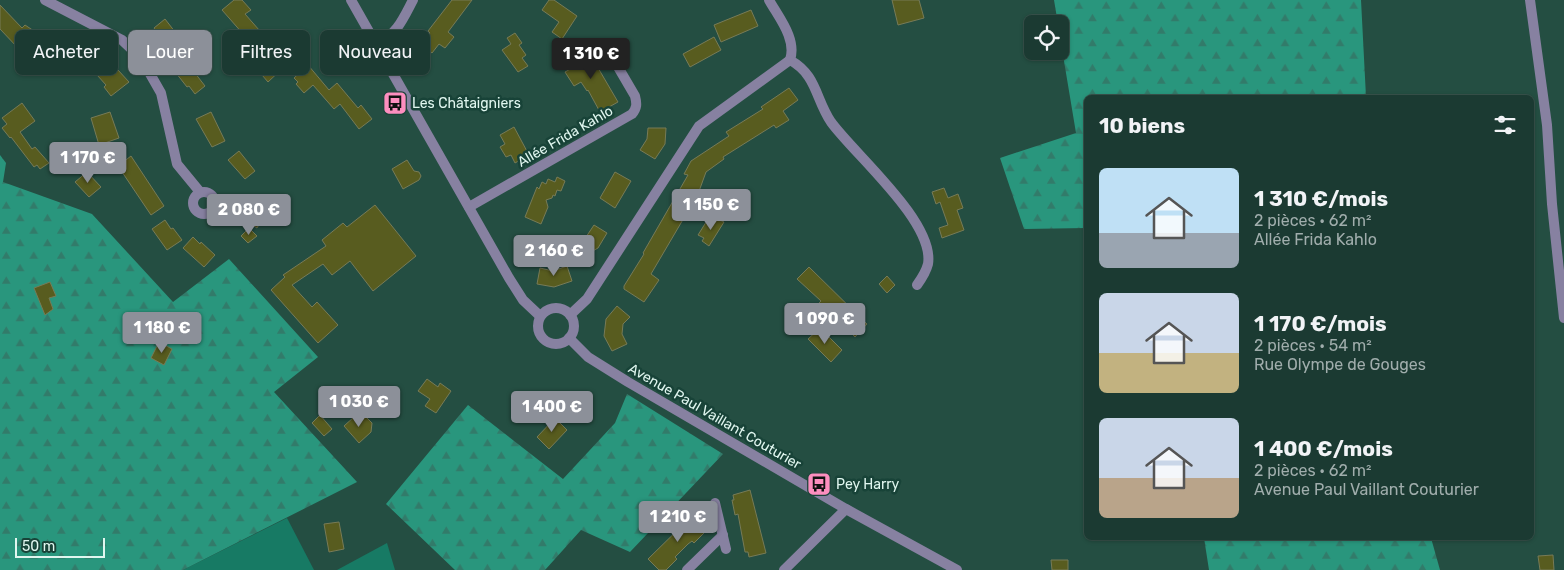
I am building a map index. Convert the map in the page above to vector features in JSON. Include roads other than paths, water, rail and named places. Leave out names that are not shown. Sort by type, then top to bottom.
[{"type":"street","points":[[45,0],[122,40],[141,58],[161,93],[177,164],[200,192]]},
{"type":"street","points":[[350,0],[368,30]]},
{"type":"street","points":[[396,30],[413,0]]},
{"type":"street","points":[[570,315],[587,299],[699,126],[790,60],[792,53],[789,36],[769,0]]},
{"type":"street","points":[[1530,0],[1548,125],[1552,204],[1564,318]]},
{"type":"street","name":"Allée Frida Kahlo","points":[[469,207],[632,114],[636,108],[635,96],[604,43]]},
{"type":"street","points":[[790,60],[807,72],[812,80],[824,113],[894,193],[916,225],[928,254],[928,264],[918,285]]},
{"type":"street","points":[[394,75],[522,300],[540,316]]},
{"type":"street","points":[[553,308],[562,309],[570,315],[574,329],[569,338],[559,344],[547,342],[539,334],[538,322],[544,312],[553,308]]},
{"type":"street","name":"Avenue Paul Vaillant Couturier","points":[[569,338],[588,357],[628,382],[846,509],[957,570]]},
{"type":"street","points":[[715,502],[726,549]]},
{"type":"street","points":[[784,570],[846,509]]},
{"type":"street","points":[[687,570],[723,535]]},
{"type":"place","name":"Les Châtaigniers","points":[[395,103]]},
{"type":"place","name":"Pey Harry","points":[[819,484]]}]
